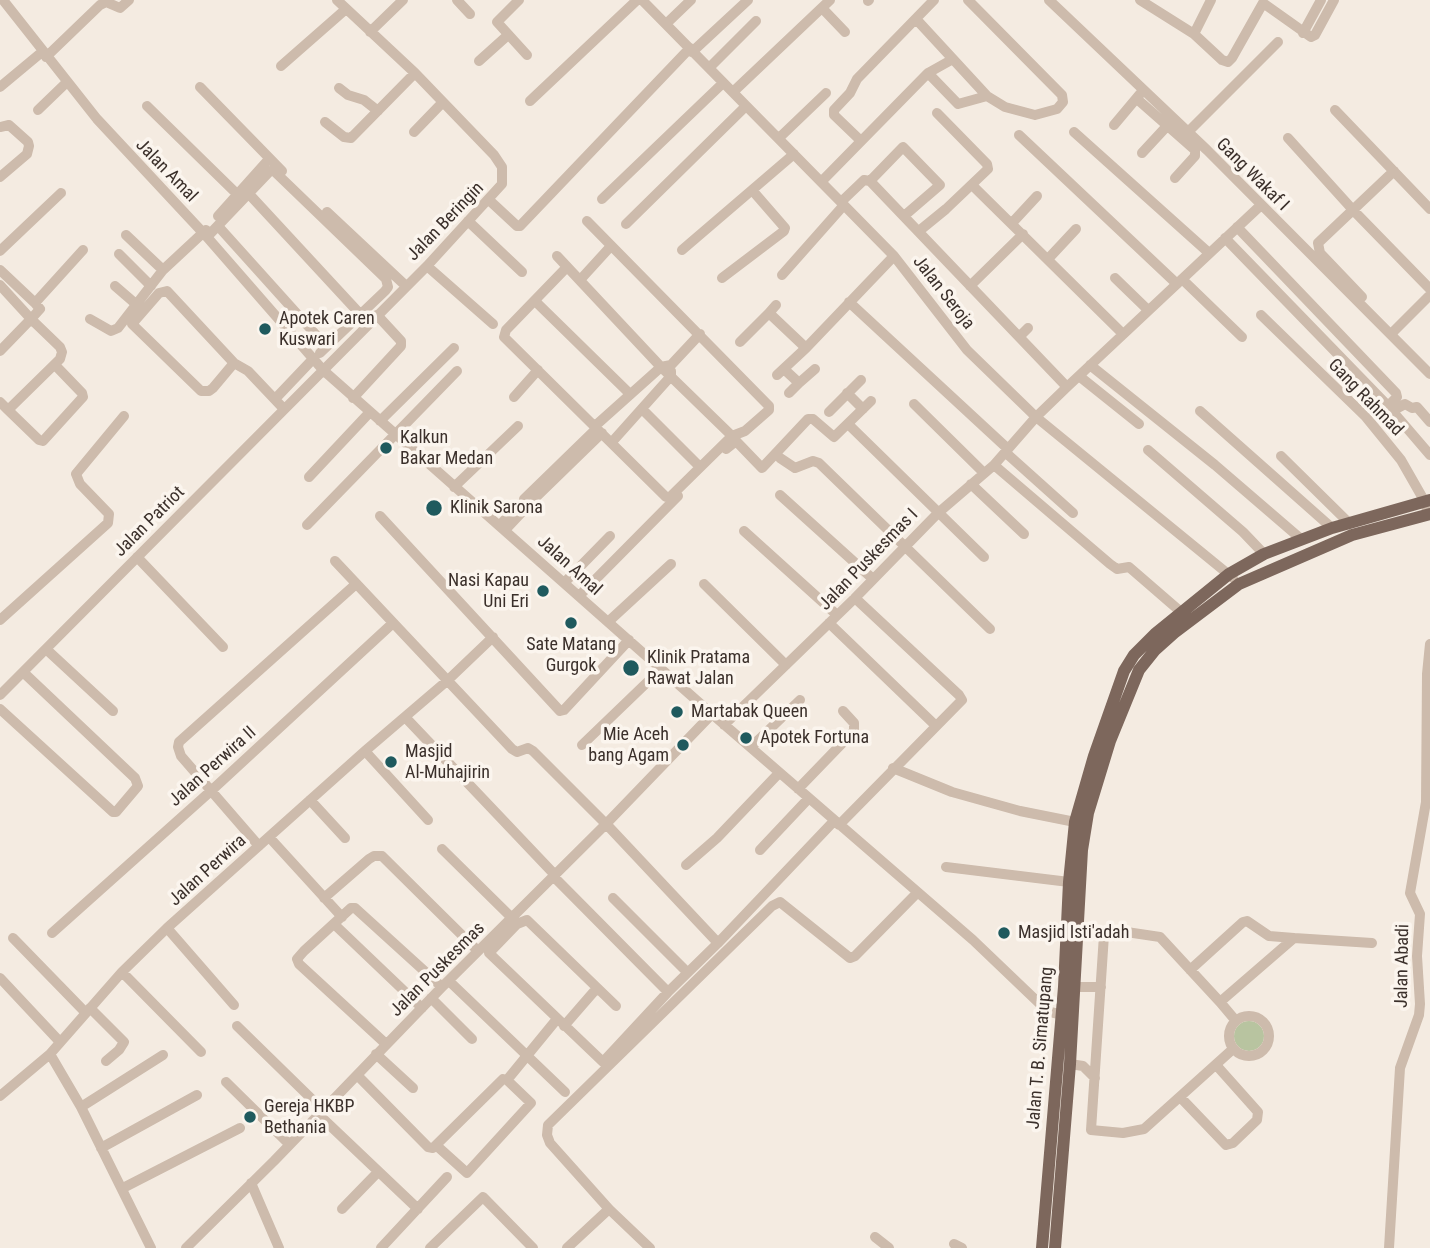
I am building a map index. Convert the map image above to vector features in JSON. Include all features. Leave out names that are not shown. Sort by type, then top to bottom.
[{"type":"main road","name":"Jalan T. B. Simatupang","points":[[1042,1248],[1084,837],[1105,740],[1124,671],[1134,655],[1181,612],[1229,574],[1264,554],[1349,523],[1428,508]]},
{"type":"main road","name":"Jalan T. B. Simatupang","points":[[1069,987],[1069,882],[1075,822],[1105,740],[1139,670],[1155,650],[1239,584],[1352,536],[1428,508]]},
{"type":"main road","name":"Jalan T. B. Simatupang","points":[[1055,1248],[1070,1064],[1066,1016]]},
{"type":"street","name":"Jalan Amal","points":[[3,0],[97,119],[320,353],[323,370],[724,725],[973,940],[1041,1005],[1066,1016]]},
{"type":"street","points":[[0,87],[44,54],[100,5],[106,2],[120,8],[129,0]]},
{"type":"street","points":[[370,32],[403,0]]},
{"type":"street","points":[[457,0],[470,15]]},
{"type":"street","points":[[519,0],[497,22],[527,55]]},
{"type":"street","points":[[530,101],[639,0]]},
{"type":"street","name":"Jalan Seroja","points":[[639,0],[666,24],[894,256],[967,350],[1036,417],[1239,584]]},
{"type":"street","points":[[666,24],[691,0]]},
{"type":"street","points":[[489,200],[520,226],[691,50],[748,0]]},
{"type":"street","points":[[860,140],[834,115],[834,111],[850,93],[857,79],[934,0]]},
{"type":"street","points":[[916,19],[987,96],[1006,107],[1035,115],[1057,109],[1063,98],[968,0]]},
{"type":"street","name":"Gang Wakaf I","points":[[1049,0],[1140,95],[1207,150],[1430,374]]},
{"type":"street","points":[[1140,0],[1194,34],[1222,60],[1228,62],[1264,2],[1303,33],[1313,37],[1334,0]]},
{"type":"street","points":[[1194,34],[1211,0]]},
{"type":"street","points":[[1303,33],[1321,0]]},
{"type":"street","points":[[281,66],[340,3]]},
{"type":"street","name":"Jalan Beringin","points":[[323,370],[427,266],[502,184],[502,167],[494,155],[415,73],[340,3]]},
{"type":"street","points":[[733,92],[826,4],[845,32]]},
{"type":"street","points":[[709,68],[757,21]]},
{"type":"street","points":[[479,61],[508,35]]},
{"type":"street","points":[[1187,133],[1278,42]]},
{"type":"street","points":[[821,182],[928,73],[953,59]]},
{"type":"street","points":[[325,122],[344,137],[351,138],[415,73]]},
{"type":"street","points":[[928,73],[958,104],[987,96]]},
{"type":"street","points":[[38,110],[66,83]]},
{"type":"street","points":[[602,199],[723,83]]},
{"type":"street","points":[[200,87],[269,159],[406,286]]},
{"type":"street","points":[[339,88],[348,95],[364,100],[378,111]]},
{"type":"street","points":[[779,138],[826,93]]},
{"type":"street","points":[[1114,125],[1140,95],[1167,126],[1196,153],[1175,178]]},
{"type":"street","points":[[414,132],[443,102]]},
{"type":"street","points":[[147,106],[244,194],[360,314]]},
{"type":"street","points":[[626,224],[746,106]]},
{"type":"street","points":[[1335,110],[1430,209]]},
{"type":"street","points":[[919,231],[972,185],[987,170],[988,165],[937,113]]},
{"type":"street","points":[[0,127],[9,125],[29,146],[27,154],[0,177]]},
{"type":"street","points":[[1142,153],[1167,126]]},
{"type":"street","points":[[1074,132],[1209,253]]},
{"type":"street","points":[[1019,135],[1242,337]]},
{"type":"street","points":[[1288,138],[1430,289]]},
{"type":"street","points":[[870,181],[903,147],[933,177],[940,185],[904,216]]},
{"type":"street","points":[[682,250],[794,154]]},
{"type":"street","points":[[90,319],[113,331],[125,321],[163,270],[218,226],[269,159]]},
{"type":"street","points":[[205,235],[244,194],[270,172],[276,171],[386,279],[388,288],[275,399]]},
{"type":"street","points":[[1394,171],[1321,240],[1318,250],[1430,368]]},
{"type":"street","points":[[782,275],[864,180],[870,181],[1067,387]]},
{"type":"street","points":[[972,185],[1123,334]]},
{"type":"street","points":[[722,278],[784,231],[785,228],[752,190]]},
{"type":"street","points":[[0,251],[61,193]]},
{"type":"street","points":[[1012,223],[1037,197]]},
{"type":"street","name":"Jalan Puskesmas I","points":[[724,725],[830,623],[938,513],[994,465],[1036,417],[1260,206]]},
{"type":"street","points":[[468,221],[522,272]]},
{"type":"street","points":[[567,267],[504,333],[504,337],[668,498],[732,436],[745,431],[769,410],[769,405],[587,221]]},
{"type":"street","points":[[218,226],[320,353]]},
{"type":"street","points":[[1237,226],[1396,393],[1397,397],[1390,409]]},
{"type":"street","points":[[1048,259],[1076,229]]},
{"type":"street","points":[[970,286],[1024,234]]},
{"type":"street","points":[[126,235],[163,270]]},
{"type":"street","points":[[1225,239],[1390,409],[1430,456]]},
{"type":"street","points":[[580,279],[611,246]]},
{"type":"street","points":[[35,303],[83,250]]},
{"type":"street","points":[[118,254],[151,286]]},
{"type":"street","points":[[557,256],[732,436]]},
{"type":"street","points":[[799,383],[781,372],[894,256]]},
{"type":"street","points":[[427,266],[493,324]]},
{"type":"street","points":[[0,270],[40,309],[0,351]]},
{"type":"street","points":[[1115,278],[1148,310]]},
{"type":"street","points":[[0,285],[60,347],[60,359],[55,365],[4,410],[43,441],[83,397],[55,365]]},
{"type":"street","points":[[115,286],[137,305]]},
{"type":"street","points":[[234,363],[213,388],[201,391],[132,324],[159,293],[167,291],[234,363],[248,371],[285,409]]},
{"type":"street","points":[[1394,331],[1430,295]]},
{"type":"street","points":[[535,301],[629,393]]},
{"type":"street","points":[[849,302],[1073,513]]},
{"type":"street","points":[[740,342],[772,309],[806,348]]},
{"type":"street","points":[[353,398],[401,346],[401,341],[377,315]]},
{"type":"street","name":"Gang Rahmad","points":[[1261,315],[1366,417],[1401,460],[1428,508]]},
{"type":"street","points":[[1019,337],[1028,327]]},
{"type":"street","points":[[612,442],[642,409],[668,369],[700,334]]},
{"type":"street","points":[[380,421],[454,348]]},
{"type":"street","points":[[1090,365],[1301,539]]},
{"type":"street","points":[[527,502],[629,393],[668,369]]},
{"type":"street","points":[[789,393],[815,369]]},
{"type":"street","name":"Jalan Patriot","points":[[0,695],[323,370]]},
{"type":"street","points":[[514,397],[538,370]]},
{"type":"street","points":[[307,525],[457,371]]},
{"type":"street","points":[[1079,376],[1139,424]]},
{"type":"street","points":[[829,412],[861,380]]},
{"type":"street","points":[[579,596],[734,441],[762,468],[808,419],[813,419],[832,437],[848,424],[867,405],[847,393]]},
{"type":"street","points":[[914,404],[984,473]]},
{"type":"street","points":[[1390,409],[1405,404],[1417,407],[1430,422]]},
{"type":"street","points":[[642,409],[700,467]]},
{"type":"street","points":[[1200,411],[1332,528]]},
{"type":"street","points":[[309,477],[370,412]]},
{"type":"street","points":[[0,620],[108,523],[108,514],[80,484],[76,474],[124,416]]},
{"type":"street","points":[[848,424],[984,557]]},
{"type":"street","points":[[454,487],[518,426]]},
{"type":"street","points":[[1148,450],[1243,532],[1264,554]]},
{"type":"street","points":[[1281,456],[1349,523]]},
{"type":"street","points":[[780,458],[795,468],[813,461],[819,463],[990,629]]},
{"type":"street","points":[[994,465],[1110,564],[1117,569],[1129,566],[1181,612]]},
{"type":"street","points":[[971,484],[1024,534]]},
{"type":"street","points":[[780,495],[873,579]]},
{"type":"street","points":[[502,527],[518,511]]},
{"type":"street","points":[[380,516],[561,712],[629,640]]},
{"type":"street","points":[[744,531],[838,614]]},
{"type":"street","points":[[564,583],[610,536]]},
{"type":"street","points":[[137,557],[223,647]]},
{"type":"street","points":[[335,561],[512,750],[517,752],[528,748],[533,751],[719,943]]},
{"type":"street","points":[[608,622],[671,564]]},
{"type":"street","points":[[259,846],[181,757],[179,742],[356,584]]},
{"type":"street","points":[[704,584],[786,665]]},
{"type":"street","points":[[324,898],[373,856],[382,856],[603,1062],[687,972],[960,703],[962,698],[855,598]]},
{"type":"street","name":"Jalan Perwira II","points":[[52,933],[393,623]]},
{"type":"street","points":[[830,623],[935,725]]},
{"type":"street","name":"Jalan Perwira","points":[[0,1096],[50,1054],[122,972],[167,928],[448,680],[493,637]]},
{"type":"street","name":"Jalan Abadi","points":[[1389,1248],[1399,1068],[1419,1015],[1420,1004],[1417,956],[1420,914],[1410,893],[1428,802],[1430,644]]},
{"type":"street","points":[[46,649],[113,711]]},
{"type":"street","points":[[582,746],[661,669]]},
{"type":"street","points":[[0,709],[113,812],[116,812],[138,786],[135,778],[23,672]]},
{"type":"street","points":[[751,747],[800,700]]},
{"type":"street","points":[[798,789],[854,731],[854,723],[843,711]]},
{"type":"street","name":"Jalan Puskesmas","points":[[186,1248],[445,984],[483,951],[712,714]]},
{"type":"street","points":[[405,717],[668,992]]},
{"type":"street","points":[[365,751],[428,820]]},
{"type":"street","points":[[893,768],[952,792],[1020,811],[1075,822]]},
{"type":"street","points":[[686,865],[717,838],[779,773]]},
{"type":"street","points":[[760,850],[809,798]]},
{"type":"street","points":[[310,800],[345,838]]},
{"type":"street","points":[[269,837],[324,898],[339,921],[422,1008]]},
{"type":"street","points":[[442,849],[512,918]]},
{"type":"street","points":[[946,867],[1069,882]]},
{"type":"street","points":[[650,1248],[609,1209],[550,1143],[548,1125],[772,906],[779,902],[850,958],[918,893]]},
{"type":"street","points":[[613,898],[687,972]]},
{"type":"street","points":[[386,1044],[299,964],[298,959],[351,908],[357,908],[565,1092]]},
{"type":"street","points":[[483,951],[517,924],[527,920],[617,1006]]},
{"type":"street","points":[[1190,970],[1247,921],[1269,936],[1372,943]]},
{"type":"street","points":[[167,928],[234,1005]]},
{"type":"street","points":[[1233,1049],[1144,1129],[1123,1133],[1091,1130],[1104,935],[1110,930],[1160,937],[1236,1021]]},
{"type":"street","points":[[1269,936],[1270,957]]},
{"type":"street","points":[[13,938],[124,1042],[106,1061]]},
{"type":"street","points":[[1220,1002],[1294,938]]},
{"type":"street","points":[[122,972],[201,1052]]},
{"type":"street","points":[[0,978],[60,1042]]},
{"type":"street","points":[[1069,987],[1101,987]]},
{"type":"street","points":[[357,1075],[428,1147],[437,1146],[501,1081],[507,1080],[526,1055],[597,988]]},
{"type":"street","points":[[431,998],[472,1039]]},
{"type":"street","points":[[1248,1016],[1261,1020],[1269,1031],[1264,1051],[1252,1057],[1233,1049],[1228,1038],[1236,1021],[1248,1016]]},
{"type":"street","points":[[237,1026],[378,1172],[418,1209]]},
{"type":"street","points":[[50,1054],[81,1107],[151,1248]]},
{"type":"street","points":[[376,1054],[413,1088]]},
{"type":"street","points":[[81,1107],[163,1055]]},
{"type":"street","points":[[1070,1064],[1083,1066],[1095,1078]]},
{"type":"street","points":[[1181,1098],[1226,1145],[1233,1143],[1257,1120],[1258,1112],[1217,1066]]},
{"type":"street","points":[[437,1146],[463,1172],[469,1172],[531,1104],[528,1098],[507,1080]]},
{"type":"street","points":[[226,1082],[289,1144]]},
{"type":"street","points":[[101,1148],[197,1095]]},
{"type":"street","points":[[123,1188],[240,1128]]},
{"type":"street","points":[[342,1209],[378,1172]]},
{"type":"street","points":[[382,1248],[447,1177]]},
{"type":"street","points":[[251,1183],[279,1248]]},
{"type":"street","points":[[430,1248],[483,1197],[533,1248]]},
{"type":"street","points":[[567,1248],[609,1209]]},
{"type":"street","points":[[875,1237],[889,1248]]},
{"type":"green space","points":[[1249,1021],[1260,1025],[1264,1036],[1260,1047],[1249,1051],[1238,1047],[1234,1036],[1238,1025]]},
{"type":"place","name":"Apotek Caren Kuswari","points":[[265,329]]},
{"type":"place","name":"Kalkun Bakar Medan","points":[[386,448]]},
{"type":"place","name":"Klinik Sarona","points":[[434,508]]},
{"type":"place","name":"Nasi Kapau Uni Eri","points":[[543,591]]},
{"type":"place","name":"Sate Matang Gurgok","points":[[571,623]]},
{"type":"place","name":"Klinik Pratama Rawat Jalan","points":[[631,668]]},
{"type":"place","name":"Martabak Queen","points":[[677,712]]},
{"type":"place","name":"Apotek Fortuna","points":[[746,738]]},
{"type":"place","name":"Mie Aceh bang Agam","points":[[683,745]]},
{"type":"place","name":"Masjid Al-Muhajirin","points":[[391,762]]},
{"type":"place","name":"Masjid Isti'adah","points":[[1004,933]]},
{"type":"place","name":"Gereja HKBP Bethania","points":[[250,1117]]}]
